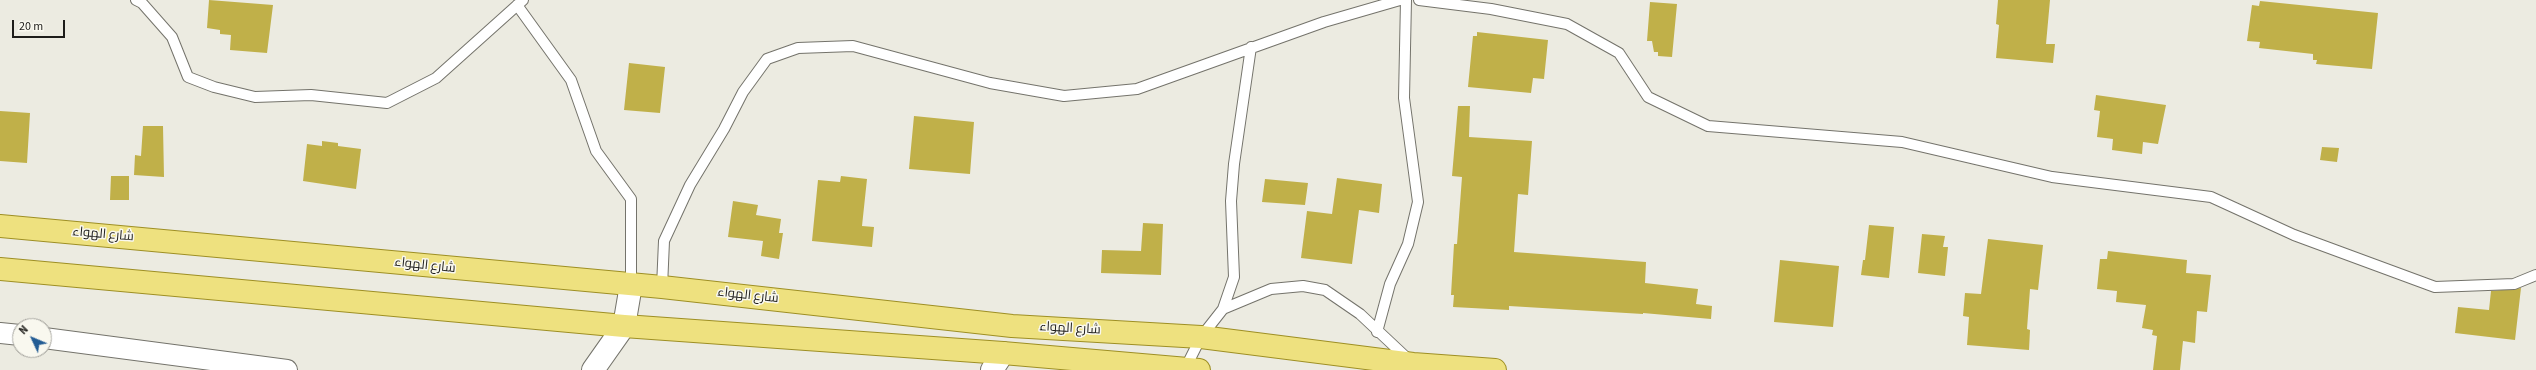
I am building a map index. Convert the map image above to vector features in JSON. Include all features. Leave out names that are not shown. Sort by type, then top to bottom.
[{"type":"main road","name":"شارع الهواء","points":[[0,226],[662,287],[1012,326],[1201,337],[1414,367],[1495,370]]},
{"type":"main road","points":[[0,269],[997,361],[1192,369]]},
{"type":"street","points":[[593,370],[624,326],[631,285]]},
{"type":"street","points":[[0,333],[12,334]]},
{"type":"street","points":[[52,340],[177,363],[287,370]]},
{"type":"lane","points":[[136,0],[142,3],[172,37],[188,77],[214,87],[255,97],[311,95],[387,103],[436,78],[520,3],[571,80],[596,151],[631,199],[631,285]]},
{"type":"lane","points":[[662,287],[664,241],[690,185],[724,129],[743,92],[767,59],[798,48],[853,46],[990,83],[1064,96],[1137,89],[1250,47],[1400,0]]},
{"type":"lane","points":[[1377,332],[1390,284],[1408,244],[1418,202],[1404,98],[1403,47],[1406,0]]},
{"type":"lane","points":[[1419,0],[1491,10],[1567,24],[1619,53],[1648,97],[1708,126],[1902,142],[2052,177],[2211,197],[2294,235],[2435,287],[2514,284],[2536,275]]},
{"type":"lane","points":[[1192,369],[1201,337],[1223,309],[1234,277],[1231,201],[1234,164],[1250,47]]},
{"type":"lane","points":[[1223,309],[1272,289],[1303,286],[1325,290],[1360,314],[1414,367]]},
{"type":"building","points":[[209,0],[273,5],[267,53],[230,50],[231,35],[220,34],[220,30],[207,28]]},
{"type":"building","points":[[1998,0],[2050,0],[2046,44],[2055,44],[2053,63],[1996,58],[1999,25],[1996,24]]},
{"type":"building","points":[[2260,1],[2378,13],[2372,69],[2316,64],[2317,60],[2313,60],[2313,54],[2259,48],[2260,42],[2247,41],[2252,5],[2259,6]]},
{"type":"building","points":[[1650,2],[1677,4],[1672,57],[1658,56],[1658,52],[1654,52],[1652,41],[1647,41]]},
{"type":"building","points":[[1477,32],[1548,40],[1544,79],[1533,78],[1531,93],[1468,87],[1473,36],[1477,36]]},
{"type":"building","points":[[629,63],[665,67],[660,113],[624,110]]},
{"type":"building","points":[[2096,95],[2166,105],[2158,144],[2143,142],[2142,154],[2112,150],[2113,139],[2097,137],[2100,111],[2094,110]]},
{"type":"building","points":[[1458,106],[1470,106],[1469,137],[1532,141],[1528,195],[1518,194],[1514,252],[1646,262],[1645,283],[1698,289],[1696,304],[1712,306],[1711,319],[1643,313],[1509,306],[1509,310],[1453,307],[1454,295],[1451,295],[1454,244],[1457,244],[1462,177],[1452,176]]},
{"type":"building","points":[[0,111],[30,113],[27,163],[0,161]]},
{"type":"building","points":[[914,116],[974,122],[970,174],[909,169]]},
{"type":"building","points":[[143,126],[163,126],[164,177],[134,175],[135,155],[141,156]]},
{"type":"building","points":[[322,141],[338,143],[338,146],[361,149],[356,189],[303,181],[307,144],[322,146]]},
{"type":"building","points":[[2322,147],[2339,148],[2337,162],[2320,160]]},
{"type":"building","points":[[111,176],[129,176],[129,200],[110,200]]},
{"type":"building","points":[[841,176],[867,179],[862,226],[874,227],[872,247],[812,241],[818,180],[840,182]]},
{"type":"building","points":[[1337,178],[1382,184],[1379,213],[1359,210],[1352,264],[1301,258],[1307,211],[1332,214]]},
{"type":"building","points":[[1265,179],[1308,183],[1305,205],[1262,202]]},
{"type":"building","points":[[733,201],[758,205],[756,215],[781,219],[779,233],[783,233],[779,259],[761,256],[763,241],[728,237]]},
{"type":"building","points":[[1143,223],[1163,224],[1161,275],[1101,273],[1102,250],[1141,251]]},
{"type":"building","points":[[1869,225],[1894,227],[1889,278],[1861,275],[1863,260],[1865,260]]},
{"type":"building","points":[[1922,234],[1945,236],[1943,247],[1948,247],[1945,276],[1918,273]]},
{"type":"building","points":[[1988,239],[2043,245],[2038,290],[2030,289],[2027,329],[2030,330],[2029,350],[1967,345],[1969,317],[1963,316],[1965,293],[1981,294]]},
{"type":"building","points":[[2108,251],[2187,260],[2186,273],[2211,275],[2207,312],[2197,311],[2195,343],[2183,341],[2180,370],[2153,370],[2157,336],[2152,335],[2153,330],[2142,328],[2146,305],[2116,302],[2117,291],[2097,289],[2100,259],[2107,259]]},
{"type":"building","points":[[1780,260],[1839,266],[1833,327],[1774,322]]},
{"type":"building","points":[[2521,288],[2515,340],[2455,333],[2458,307],[2489,310],[2491,291]]}]
